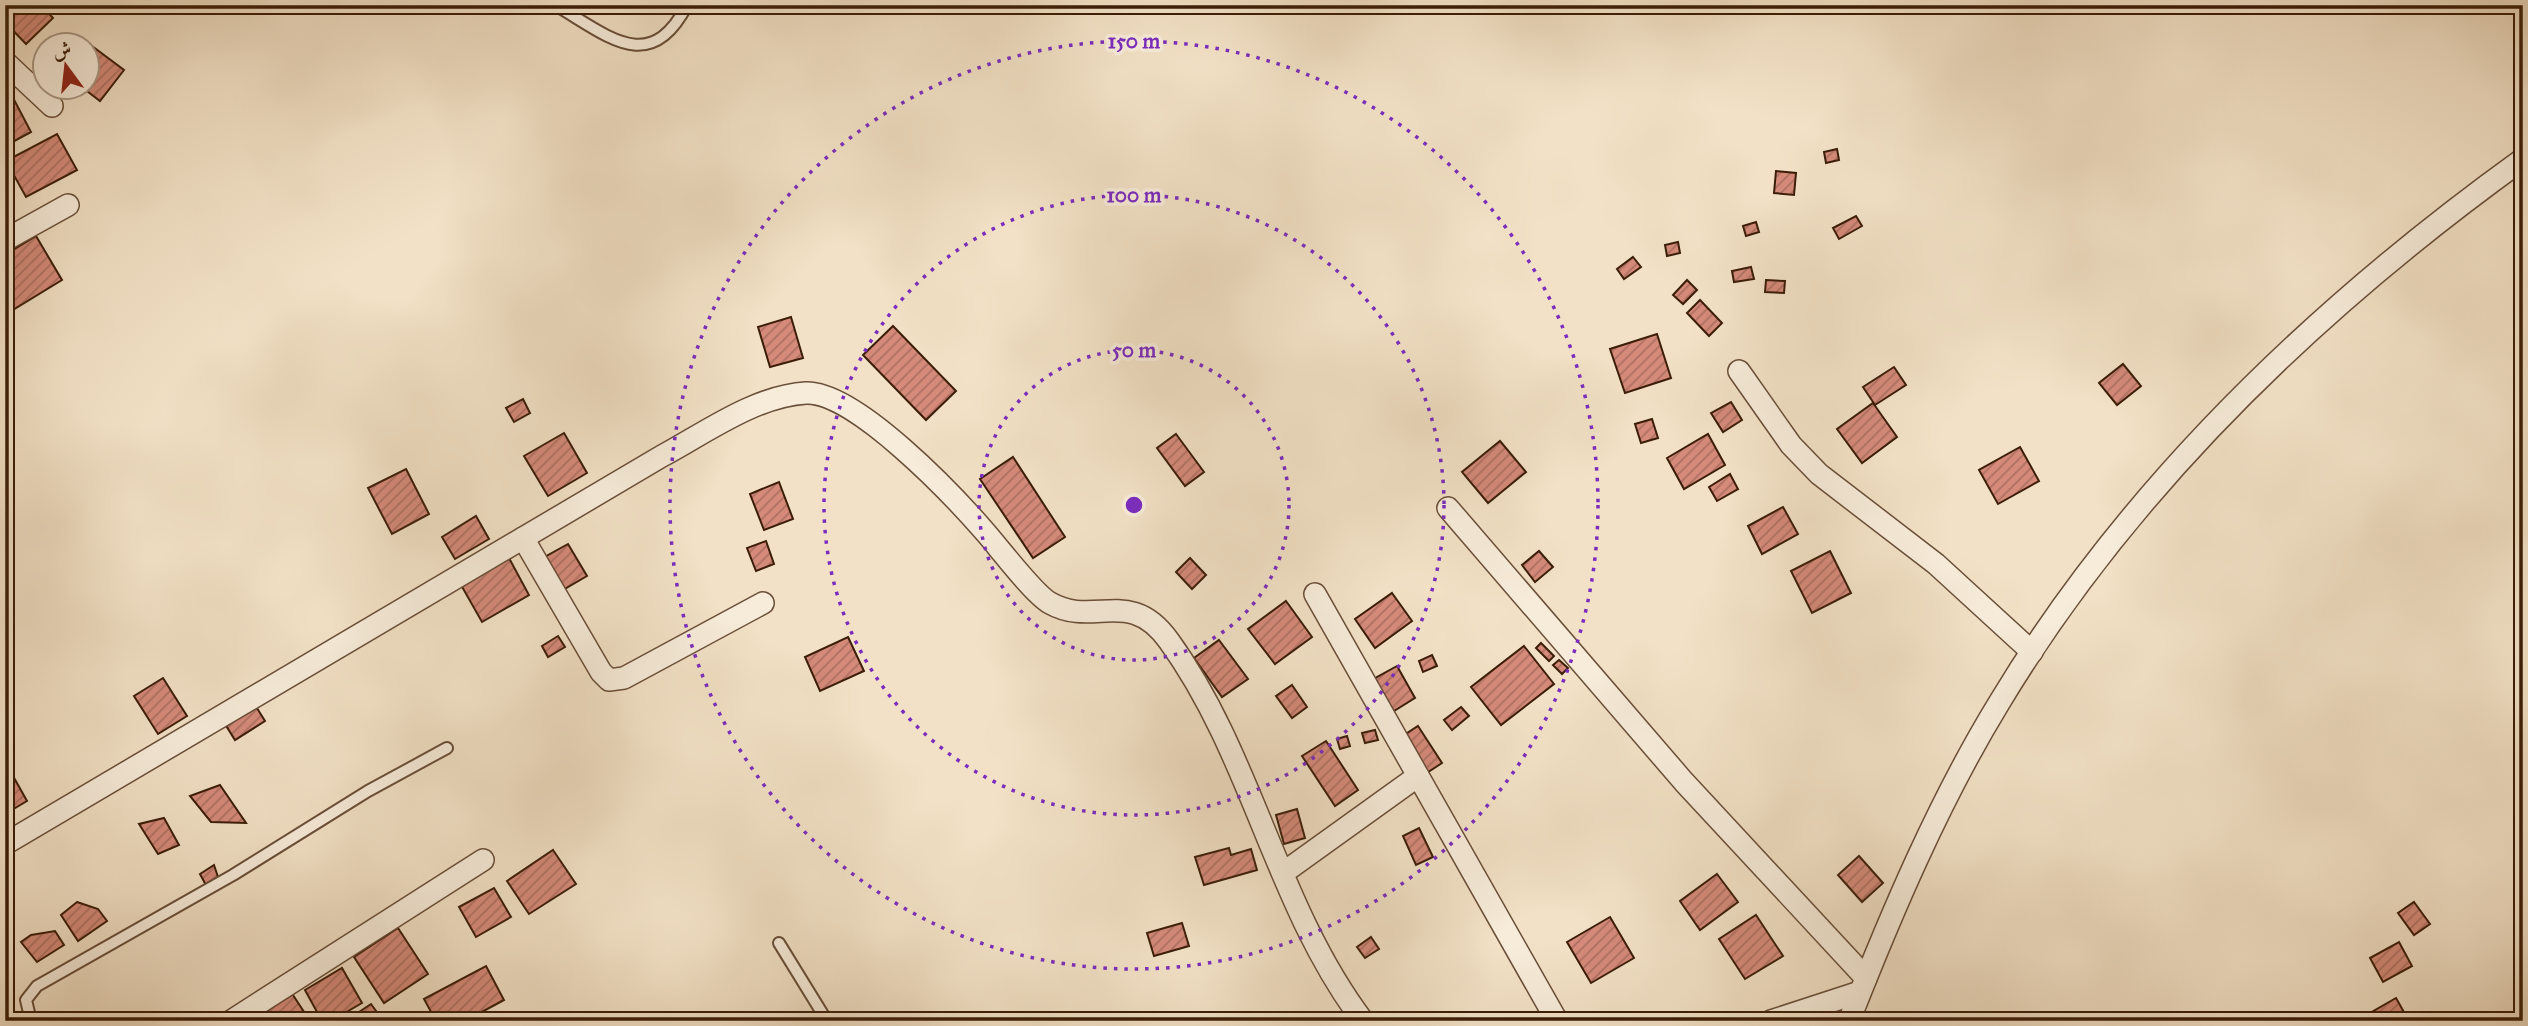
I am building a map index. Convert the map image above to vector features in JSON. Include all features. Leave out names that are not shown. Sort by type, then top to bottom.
[{"type":"street","points":[[5,62],[52,106]]},
{"type":"street","points":[[1849,1021],[1949,796],[1998,704],[2058,612],[2164,478],[2294,346],[2404,251],[2523,159]]},
{"type":"street","points":[[5,240],[68,205]]},
{"type":"street","points":[[1739,371],[1791,445],[1819,474],[1936,564],[2032,652]]},
{"type":"street","points":[[5,844],[662,456],[760,404],[792,395],[824,395],[880,429],[947,488],[1048,603],[1073,611],[1131,611],[1151,620],[1168,639],[1200,687],[1225,738],[1312,941],[1343,994],[1363,1021]]},
{"type":"street","points":[[1448,508],[1863,985]]},
{"type":"street","points":[[523,538],[601,672],[609,680],[624,678],[763,603]]},
{"type":"street","points":[[1315,594],[1557,1021]]},
{"type":"street","points":[[1283,873],[1418,776]]},
{"type":"street","points":[[231,1021],[483,860]]},
{"type":"street","points":[[1771,1021],[1863,985]]},
{"type":"lane","points":[[555,5],[633,47],[648,46],[664,38],[687,5]]},
{"type":"lane","points":[[31,1021],[26,1000],[37,986],[233,875],[368,791],[447,748]]},
{"type":"lane","points":[[779,943],[827,1021]]},
{"type":"building","points":[[16,5],[41,5],[53,18],[38,32],[32,32],[32,38],[26,44],[5,22],[5,15]]},
{"type":"building","points":[[102,54],[124,70],[102,98]]},
{"type":"building","points":[[10,92],[31,132],[5,146],[5,94]]},
{"type":"building","points":[[57,134],[77,170],[26,197],[6,161]]},
{"type":"building","points":[[1837,149],[1839,160],[1826,163],[1824,152]]},
{"type":"building","points":[[1776,171],[1796,173],[1794,195],[1774,193]]},
{"type":"building","points":[[1856,216],[1862,226],[1839,239],[1833,228]]},
{"type":"building","points":[[1756,222],[1759,232],[1746,236],[1743,226]]},
{"type":"building","points":[[36,236],[62,280],[11,311],[5,301],[5,255]]},
{"type":"building","points":[[1678,242],[1680,253],[1667,256],[1665,245]]},
{"type":"building","points":[[1633,257],[1641,267],[1624,279],[1617,269]]},
{"type":"building","points":[[1751,267],[1754,279],[1734,282],[1732,271]]},
{"type":"building","points":[[1687,280],[1697,290],[1683,304],[1673,295]]},
{"type":"building","points":[[1766,280],[1785,281],[1784,293],[1765,292]]},
{"type":"building","points":[[1700,300],[1722,323],[1709,336],[1687,313]]},
{"type":"building","points":[[791,317],[803,358],[770,367],[758,327]]},
{"type":"building","points":[[893,326],[956,391],[926,420],[863,355]]},
{"type":"building","points":[[1657,334],[1671,378],[1625,393],[1610,349]]},
{"type":"building","points":[[2123,364],[2141,386],[2117,405],[2099,383]]},
{"type":"building","points":[[1894,367],[1906,385],[1875,405],[1863,387]]},
{"type":"building","points":[[523,399],[530,413],[514,422],[506,408]]},
{"type":"building","points":[[1731,402],[1742,420],[1723,432],[1711,413]]},
{"type":"building","points":[[1873,403],[1897,437],[1862,463],[1837,429]]},
{"type":"building","points":[[1652,419],[1658,438],[1641,443],[1635,424]]},
{"type":"building","points":[[564,433],[587,473],[548,496],[524,456]]},
{"type":"building","points":[[1176,434],[1204,472],[1185,486],[1157,448]]},
{"type":"building","points":[[1708,434],[1725,465],[1684,489],[1667,458]]},
{"type":"building","points":[[1500,441],[1526,472],[1488,503],[1462,472]]},
{"type":"building","points":[[2020,447],[2039,481],[1998,504],[1979,470]]},
{"type":"building","points":[[1013,457],[1065,537],[1033,558],[980,479]]},
{"type":"building","points":[[406,469],[429,514],[392,534],[368,488]]},
{"type":"building","points":[[1730,474],[1738,489],[1717,501],[1709,487]]},
{"type":"building","points":[[779,482],[793,519],[764,530],[750,494]]},
{"type":"building","points":[[1783,507],[1798,534],[1762,554],[1748,526]]},
{"type":"building","points":[[476,516],[489,539],[455,559],[442,537]]},
{"type":"building","points":[[766,541],[774,564],[756,571],[747,548]]},
{"type":"building","points":[[568,544],[587,576],[561,591],[543,558]]},
{"type":"building","points":[[1539,551],[1553,567],[1535,582],[1522,565]]},
{"type":"building","points":[[1830,551],[1851,593],[1812,613],[1791,571]]},
{"type":"building","points":[[509,558],[529,595],[482,622],[461,585]]},
{"type":"building","points":[[1190,558],[1206,575],[1192,589],[1176,572]]},
{"type":"building","points":[[1392,593],[1412,621],[1375,648],[1355,619]]},
{"type":"building","points":[[1286,601],[1312,637],[1275,664],[1248,629]]},
{"type":"building","points":[[558,636],[565,647],[548,657],[542,646]]},
{"type":"building","points":[[848,637],[864,671],[820,691],[805,657]]},
{"type":"building","points":[[1219,640],[1248,679],[1222,697],[1194,658]]},
{"type":"building","points":[[1541,643],[1554,656],[1549,661],[1536,648]]},
{"type":"building","points":[[1524,646],[1554,684],[1501,725],[1471,687]]},
{"type":"building","points":[[1432,655],[1437,666],[1423,672],[1419,661]]},
{"type":"building","points":[[1559,660],[1568,668],[1562,674],[1553,665]]},
{"type":"building","points":[[1397,666],[1415,698],[1389,714],[1370,681]]},
{"type":"building","points":[[163,678],[187,716],[158,734],[134,696]]},
{"type":"building","points":[[1292,685],[1307,707],[1292,718],[1276,696]]},
{"type":"building","points":[[255,705],[265,721],[235,740],[225,724]]},
{"type":"building","points":[[1461,707],[1469,716],[1452,730],[1444,720]]},
{"type":"building","points":[[1418,726],[1442,763],[1425,774],[1401,737]]},
{"type":"building","points":[[1375,730],[1378,740],[1365,743],[1362,733]]},
{"type":"building","points":[[1347,736],[1350,746],[1340,749],[1337,739]]},
{"type":"building","points":[[1326,741],[1358,790],[1335,806],[1302,756]]},
{"type":"building","points":[[13,776],[27,801],[5,814],[5,781]]},
{"type":"building","points":[[220,785],[246,823],[211,822],[190,796]]},
{"type":"building","points":[[1297,809],[1305,838],[1284,844],[1276,815]]},
{"type":"building","points":[[164,818],[179,845],[158,854],[139,824]]},
{"type":"building","points":[[1419,828],[1433,857],[1416,865],[1403,836]]},
{"type":"building","points":[[1229,848],[1231,855],[1251,849],[1257,870],[1204,885],[1195,857]]},
{"type":"building","points":[[553,850],[576,884],[529,914],[507,881]]},
{"type":"building","points":[[1859,856],[1883,883],[1862,902],[1838,875]]},
{"type":"building","points":[[214,865],[218,877],[208,889],[200,874]]},
{"type":"building","points":[[1717,874],[1738,902],[1700,930],[1680,901]]},
{"type":"building","points":[[494,888],[511,917],[476,937],[459,907]]},
{"type":"building","points":[[77,902],[98,909],[107,921],[78,941],[61,915]]},
{"type":"building","points":[[2414,902],[2430,924],[2414,935],[2398,913]]},
{"type":"building","points":[[1756,915],[1783,956],[1745,979],[1719,939]]},
{"type":"building","points":[[1610,917],[1634,958],[1591,983],[1567,942]]},
{"type":"building","points":[[1182,923],[1189,946],[1154,956],[1147,933]]},
{"type":"building","points":[[398,928],[428,974],[384,1003],[354,957]]},
{"type":"building","points":[[55,931],[64,945],[37,962],[21,942],[31,935]]},
{"type":"building","points":[[1371,937],[1379,949],[1365,958],[1357,947]]},
{"type":"building","points":[[2399,942],[2412,966],[2383,982],[2370,958]]},
{"type":"building","points":[[486,966],[504,1000],[465,1021],[436,1021],[424,999]]},
{"type":"building","points":[[342,968],[362,1003],[331,1021],[322,1021],[305,990]]},
{"type":"building","points":[[291,992],[310,1021],[250,1019]]},
{"type":"building","points":[[2396,998],[2409,1021],[2356,1021]]},
{"type":"building","points":[[371,1004],[379,1015],[370,1021],[352,1021],[350,1018]]}]
